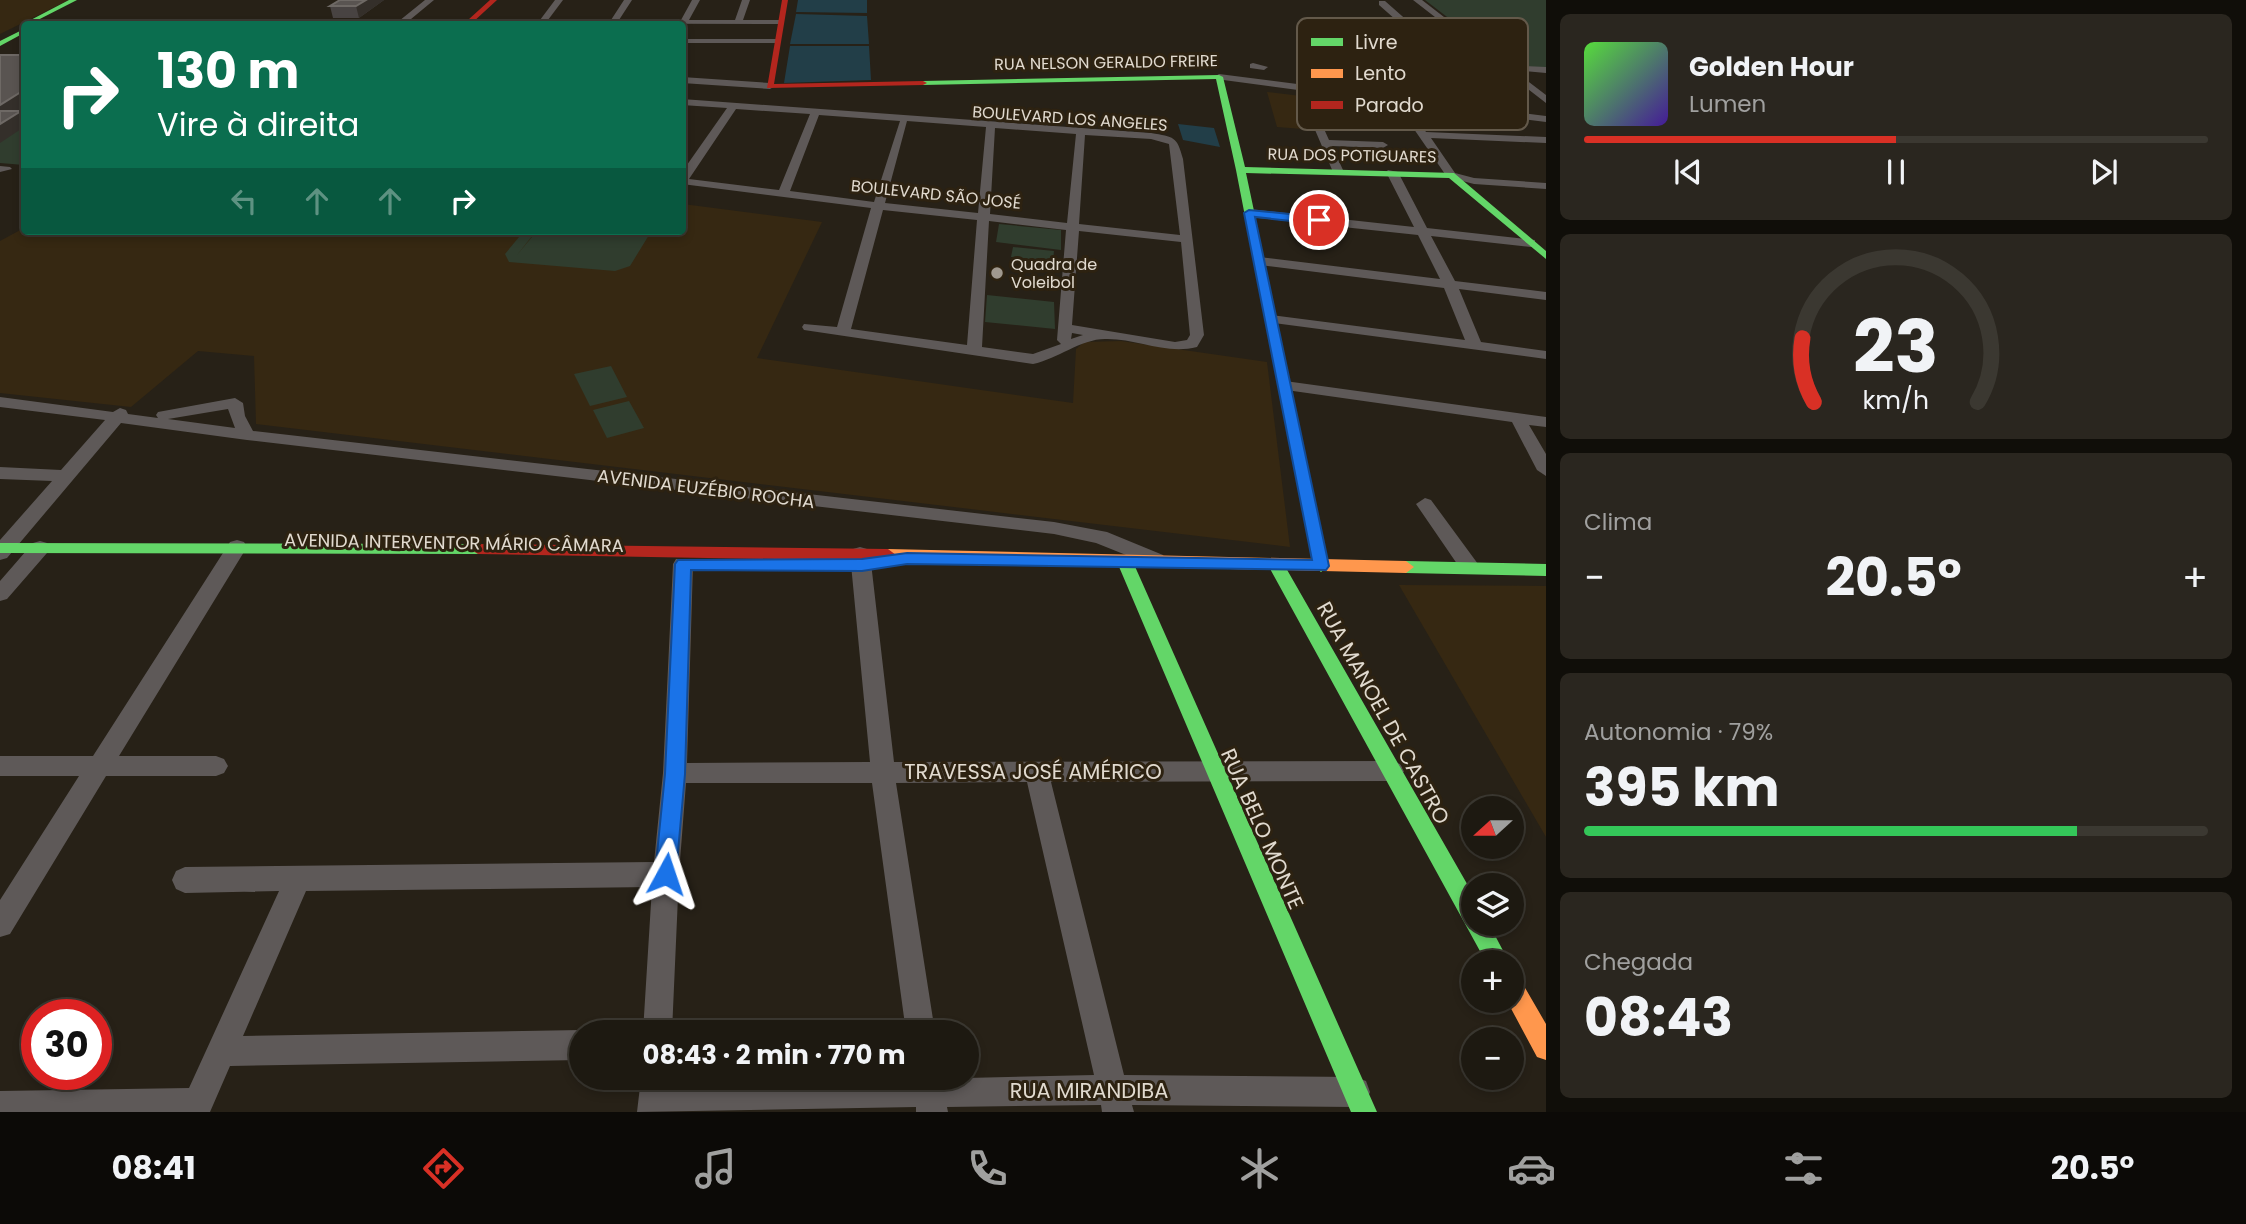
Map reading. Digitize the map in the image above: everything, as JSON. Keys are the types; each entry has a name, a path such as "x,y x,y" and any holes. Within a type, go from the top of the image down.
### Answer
{"main road":[{"path":"39,21 83,0"},
{"path":"468,21 488,0"},
{"path":"468,21 494,0"},
{"path":"770,86 785,0"},
{"path":"0,38 21,29"},
{"path":"0,44 21,31"},
{"path":"1219,77 1241,170 1321,566"},
{"name":"RUA NELSON GERALDO FREIRE","path":"770,86 843,88 1219,77"},
{"name":"RUA DOS POTIGUARES","path":"1241,170 1337,170 1451,176"},
{"path":"1451,176 1534,240 1546,256"},
{"name":"AVENIDA INTERVENTOR MÁRIO CÂMARA","path":"1,552 861,559"},
{"name":"AVENIDA INTERVENTOR MÁRIO CÂMARA","path":"430,555 683,564 907,558 1546,570"},
{"name":"RUA BELO MONTE","path":"1125,562 1359,1102"},
{"name":"RUA MANOEL DE CASTRO","path":"1276,565 1461,895"},
{"path":"1524,1009 1546,1048"}],"street":[{"path":"404,21 430,0"},
{"path":"544,21 559,0"},
{"path":"615,21 628,0"},
{"path":"685,21 696,0"},
{"path":"738,22 746,0"},
{"path":"1418,0 1441,18"},
{"path":"1382,3 1399,18"},
{"path":"686,22 780,22"},
{"path":"686,41 778,41"},
{"path":"1253,66 1264,67"},
{"path":"1528,68 1546,69"},
{"name":"RUA NELSON GERALDO FREIRE","path":"1219,77 1297,87"},
{"name":"RUA NELSON GERALDO FREIRE","path":"686,80 770,86"},
{"path":"1528,86 1546,99"},
{"name":"BOULEVARD LOS ANGELES","path":"686,104 1137,137"},
{"name":"BOULEVARD LOS ANGELES","path":"706,106 814,116 841,115"},
{"path":"686,175 731,109"},
{"path":"783,194 814,116"},
{"path":"1528,117 1546,138"},
{"name":"RUA NELSON GERALDO FREIRE","path":"1528,117 1546,119"},
{"name":"BOULEVARD LOS ANGELES","path":"875,118 1080,135 1165,138 1174,143 1178,159 1186,239"},
{"path":"843,332 846,313 903,122"},
{"path":"974,351 990,128"},
{"path":"1321,130 1337,170"},
{"path":"1420,130 1451,176"},
{"path":"1062,348 1080,135"},
{"path":"1424,135 1546,138"},
{"path":"1327,143 1383,145"},
{"path":"1392,172 1450,285 1475,346"},
{"name":"RUA DOS POTIGUARES","path":"1451,176 1474,181 1546,186"},
{"name":"BOULEVARD SÃO JOSÉ","path":"686,182 880,206 1186,239"},
{"path":"1249,213 1421,233 1534,240"},
{"path":"1065,328 1175,345 1194,343 1197,335 1186,239"},
{"path":"1259,261 1546,296"},
{"path":"1271,319 1546,355"},
{"path":"809,327 1033,359 1050,356 1084,339 1114,336"},
{"path":"1285,386 1546,422"},
{"name":"AVENIDA EUZÉBIO ROCHA","path":"0,402 118,415 247,435 1054,528 1100,537 1160,562"},
{"path":"190,425 236,409 247,435"},
{"name":"AVENIDA EUZÉBIO ROCHA","path":"118,415 166,415 236,409"},
{"path":"1,552 118,415"},
{"path":"1518,419 1546,470"},
{"path":"0,473 68,476"},
{"path":"1425,504 1471,569"},
{"path":"0,924 234,553"},
{"path":"0,594 35,554"},
{"path":"861,559 883,773 919,1020"},
{"path":"659,1020 666,874 675,774 683,564"},
{"path":"0,766 216,766"},
{"name":"TRAVESSA JOSÉ AMÉRICO","path":"675,774 1392,771"},
{"path":"1037,773 1115,1101"},
{"path":"185,880 666,874"},
{"path":"0,1106 196,1108 298,879"},
{"path":"221,1051 569,1045"},
{"name":"RUA MIRANDIBA","path":"655,1095 930,1094 1115,1101 1359,1102"}],"shaded area":[{"path":"0,0 69,0 26,21 21,21 21,24 0,34"},
{"path":"1267,92 1297,96 1297,129 1277,127"},
{"path":"686,204 822,222 757,358 1073,403 1076,349 1084,342 1121,341 1267,362 1290,547 256,424 254,356 198,351 131,407 0,393 0,241 21,230 21,235 686,235"},
{"path":"1399,585 1546,586 1546,837"}],"green space":[{"path":"1425,0 1546,0 1546,68 1528,67 1528,18 1448,18"},
{"path":"0,59 21,59 21,165 0,163"},
{"path":"999,224 1061,230 1061,250 996,242"},
{"path":"521,235 533,235 517,255 534,235 649,235 630,266 615,271 509,262 505,254"},
{"path":"1013,247 1054,251 1053,262 1011,257"},
{"path":"987,295 1054,302 1055,329 985,322"},
{"path":"611,366 627,397 590,406 574,374"},
{"path":"629,401 644,428 607,438 593,410"}],"water":[{"path":"798,0 867,0 867,13 796,12"},
{"path":"796,14 867,16 869,44 790,44"},
{"path":"790,46 869,46 871,80 784,83"},
{"path":"1178,124 1214,128 1220,147 1183,140"}],"building":[{"path":"340,0 366,0 356,6 330,6"},
{"path":"0,55 21,55 21,92 0,105"},
{"path":"0,111 21,111 0,124"}],"traffic: fast":[{"path":"32,21 74,0"},
{"path":"0,44 21,33"},
{"path":"923,83 1219,77 1241,170 1321,566"},
{"path":"1241,170 1451,175 1546,256"},
{"path":"0,548 478,549"},
{"path":"1125,562 1364,1112"},
{"path":"1276,565 1461,895"},
{"path":"1406,567 1546,570"},
{"path":"1484,936 1491,950"}],"traffic: slow":[{"path":"888,555 1406,567"},
{"path":"1524,1009 1546,1048"}],"traffic: jam":[{"path":"471,21 494,0"},
{"path":"785,0 770,86 923,83"},
{"path":"478,549 888,555"}],"place":[{"name":"Quadra de Voleibol","path":"997,273"}],"route":[{"path":"666,874 675,774 683,564 862,565 907,558 1321,566 1249,213 1319,220"}]}
